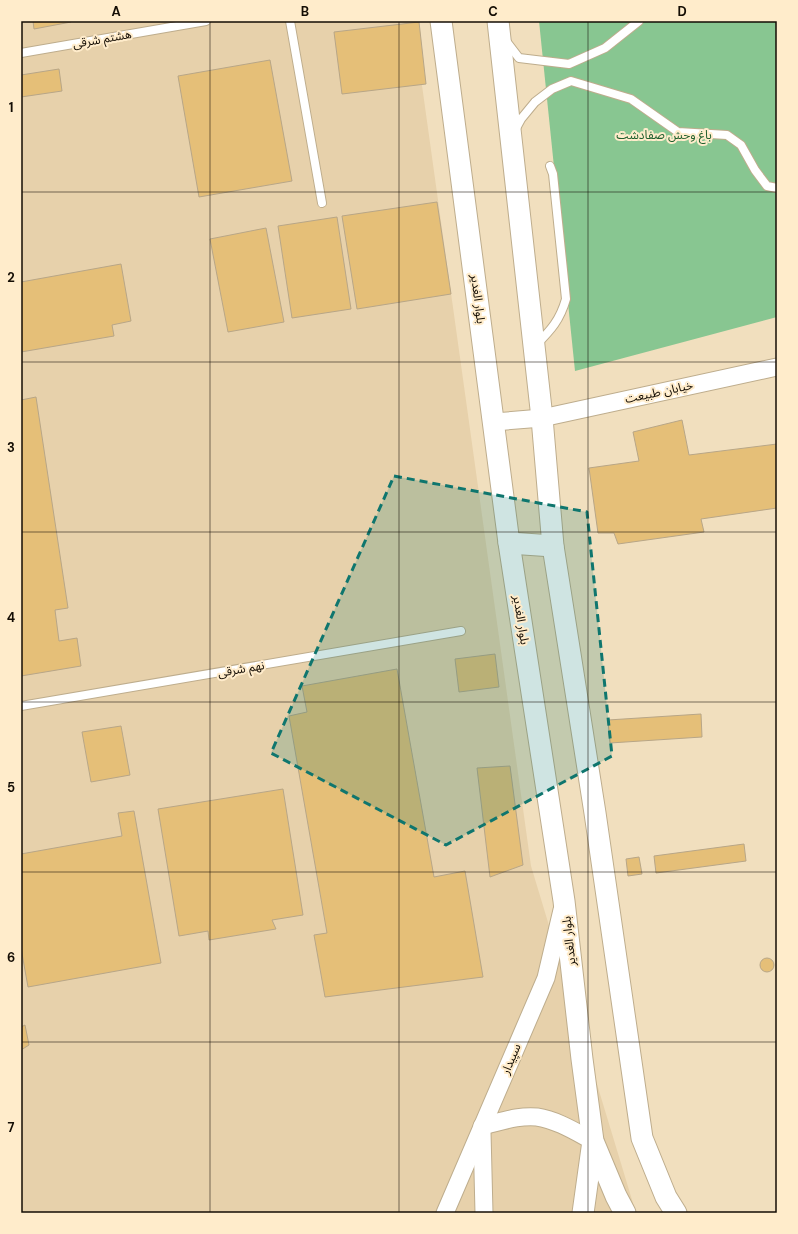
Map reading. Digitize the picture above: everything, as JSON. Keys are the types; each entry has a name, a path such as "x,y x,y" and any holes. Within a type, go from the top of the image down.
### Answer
{"street":[{"name":"بلوار الغدیر","path":"441,21 509,544 564,901 582,1059 594,1141 616,1196 625,1213"},
{"path":"499,27 542,418 553,546 595,814 642,1138 666,1197 676,1213"},
{"name":"خیابان طبیعت","path":"494,422 542,418 777,367"},
{"path":"509,544 553,546"},
{"name":"سپیدار","path":"445,1213 546,978 564,901"},
{"path":"484,1213 482,1126 520,1118 537,1117 559,1123 594,1141 582,1213"}],"lane":[{"name":"هشتم شرقی","path":"21,53 206,21"},
{"path":"290,21 322,202"},
{"path":"499,27 518,58 569,64 605,48 639,21"},
{"path":"511,136 521,119 535,102 552,89 571,82 631,99 678,132 727,135 741,145 755,170 767,186 777,188"},
{"path":"534,347 550,331 562,315 566,299 553,174 550,166"},
{"name":"نهم شرقی","path":"21,706 461,631"}],"highlighted area":[{"path":"394,476 587,512 612,756 446,845 271,753"}],"shaded area":[{"path":"21,21 413,21 531,866 636,1213 21,1213"}],"green space":[{"name":"باغ وحش صفادشت","path":"539,21 777,21 777,317 575,371"}],"building":[{"path":"33,21 71,21 71,22 34,29"},
{"path":"419,22 426,84 342,94 334,32"},
{"path":"270,60 292,181 199,197 178,76"},
{"path":"59,69 62,91 21,97 21,75"},
{"path":"437,202 451,294 357,309 342,216"},
{"path":"337,217 351,309 292,318 278,226"},
{"path":"266,228 284,322 228,332 210,239"},
{"path":"121,264 131,321 112,325 114,336 21,352 21,282"},
{"path":"36,397 68,608 55,610 59,641 77,638 81,666 21,676 21,400"},
{"path":"682,420 689,455 777,444 777,508 701,519 704,532 618,544 614,533 598,533 589,468 639,461 633,432"},
{"path":"495,654 499,687 459,692 455,659"},
{"path":"397,669 434,877 465,871 483,977 325,997 314,935 327,933 289,716 307,712 302,686"},
{"path":"701,714 702,737 610,743 608,720"},
{"path":"121,726 130,775 91,782 82,732"},
{"path":"510,766 523,865 490,877 477,768"},
{"path":"283,789 303,915 272,920 276,929 209,940 208,931 179,936 158,809"},
{"path":"134,811 161,963 28,987 21,948 21,854 122,836 118,813"},
{"path":"744,844 746,861 656,873 654,856"},
{"path":"639,857 642,874 628,876 626,859"},
{"path":"767,958 772,960 774,965 772,970 767,972 762,970 760,965 762,960"},
{"path":"25,1025 29,1045 21,1050 21,1027"}]}
